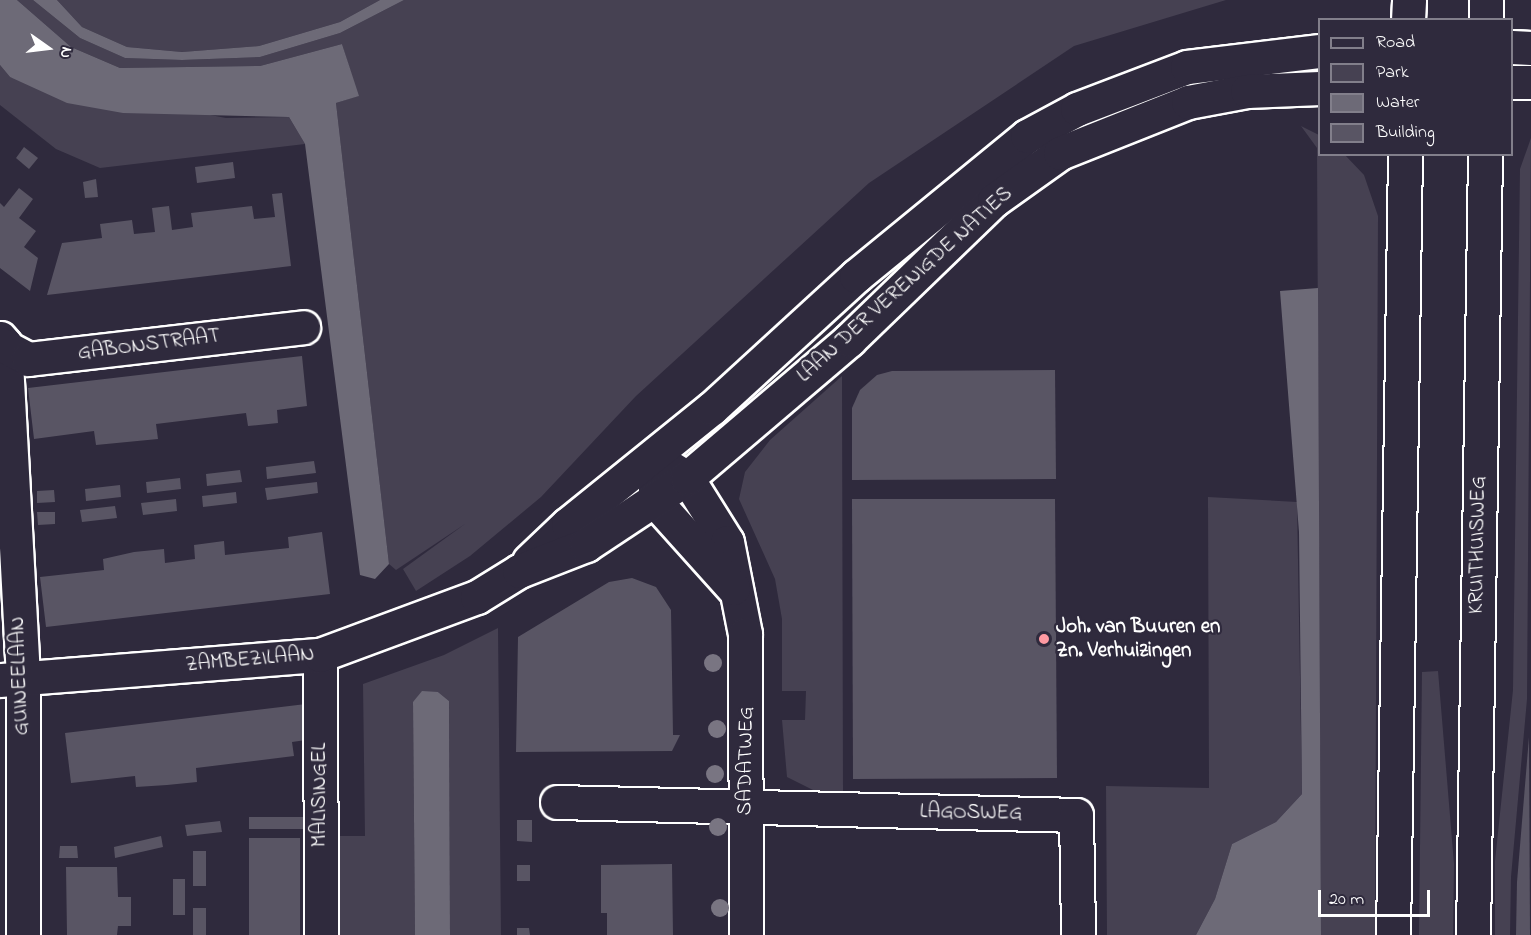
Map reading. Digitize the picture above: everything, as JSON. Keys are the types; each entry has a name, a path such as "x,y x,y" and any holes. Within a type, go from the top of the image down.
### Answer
{"street":[{"path":"1408,18 1409,0"},
{"path":"1486,0 1486,18"},
{"path":"1513,47 1531,48"},
{"name":"LAAN DER VERENIGDE NATIES","path":"654,457 855,276 1027,136 1077,109 1187,67 1318,51"},
{"path":"1513,82 1531,82"},
{"name":"LAAN DER VERENIGDE NATIES","path":"655,501 687,478 849,340 994,200 1060,153 1188,102 1247,91 1318,88"},
{"path":"1393,935 1405,156"},
{"name":"KRUITHUISWEG","path":"1473,935 1485,156"},
{"name":"GABONSTRAAT","path":"2,342 28,359 303,327"},
{"name":"GUINEELAAN","path":"2,342 11,680 23,935"},
{"path":"654,457 655,501"},
{"name":"SADATWEG","path":"654,457 687,478 726,542 733,588 746,645 746,935"},
{"name":"ZAMBEZILAAN","path":"519,571 567,524 654,457"},
{"name":"SADATWEG","path":"655,501 733,588"},
{"name":"ZAMBEZILAAN","path":"11,680 320,655 435,615 477,597 519,571 586,545 655,501"},
{"name":"MALISINGEL","path":"320,655 321,935"},
{"path":"557,802 746,808"},
{"name":"LAGOSWEG","path":"746,808 1076,815 1077,935"}],"green space":[{"path":"17,0 33,0 80,38 125,58 182,60 260,57 340,33 404,0 1226,0 1074,46 869,183 636,396 541,497 470,556 416,591 403,569 465,524 396,570 389,564 336,103 358,96 342,44 260,66 120,68 71,47"},
{"path":"57,0 380,0 340,22 259,46 182,52 127,47 82,27"},
{"path":"0,65 10,77 226,118 289,117 305,144 100,168 56,149 0,105"},
{"path":"1301,126 1318,134 1318,156 1346,156 1364,175 1378,216 1375,935 1321,935 1317,148"},
{"path":"1531,138 1527,699 1511,877 1510,935 1495,935 1495,861 1513,690 1520,169"},
{"path":"842,376 843,792 817,792 787,777 782,720 805,720 806,691 782,691 782,619 775,579 739,499 745,472 770,440"},
{"path":"1208,497 1297,502 1302,794 1276,822 1232,844 1215,899 1196,935 1107,935 1106,786 1209,788"},
{"path":"498,628 501,935 450,935 449,701 438,692 413,702 415,935 335,935 334,836 365,836 363,684 444,655"},
{"path":"1438,671 1454,864 1453,935 1419,935 1422,672"}],"water":[{"path":"0,0 17,0 71,47 120,68 260,66 342,44 359,96 336,103 389,564 375,579 360,575 305,144 289,117 123,113 67,103 10,77 0,65"},
{"path":"33,0 57,0 82,27 127,47 182,52 259,46 340,22 380,0 404,0 340,33 260,57 182,60 125,58 80,38"},
{"path":"1318,288 1321,935 1196,935 1215,899 1232,844 1276,822 1302,794 1299,532 1280,291"},
{"path":"422,691 438,692 449,701 450,935 415,935 413,702"}],"building":[{"path":"24,147 38,158 29,169 16,158"},
{"path":"233,162 235,178 197,183 195,167"},
{"path":"96,179 98,197 85,198 83,182"},
{"path":"19,188 33,199 19,218 36,231 24,247 38,258 30,291 0,268 0,203 4,207"},
{"path":"282,193 291,266 47,295 62,243 102,238 100,224 132,220 134,234 155,232 152,208 169,206 172,230 193,227 191,213 252,206 254,219 275,217 272,194"},
{"path":"302,356 307,406 277,410 278,423 248,426 246,413 156,424 158,439 96,445 94,431 34,439 28,388"},
{"path":"1055,370 1056,479 852,480 852,408 860,390 877,375 892,371"},
{"path":"314,461 316,473 267,479 266,467"},
{"path":"240,470 242,482 207,486 206,474"},
{"path":"180,478 181,489 147,493 146,482"},
{"path":"317,482 318,493 267,500 265,488"},
{"path":"120,485 121,497 86,501 85,489"},
{"path":"54,490 55,502 37,503 37,491"},
{"path":"236,492 237,503 203,507 202,496"},
{"path":"176,499 177,511 143,515 141,503"},
{"path":"852,499 1055,499 1057,778 853,779"},
{"path":"115,506 117,518 82,522 80,510"},
{"path":"37,512 55,512 55,524 38,525"},
{"path":"322,532 330,594 46,627 40,577 104,570 103,559 134,552 164,549 165,563 195,559 194,545 224,541 225,555 289,548 288,537"},
{"path":"632,578 656,587 671,610 673,735 680,735 672,751 516,752 518,637 609,582"},
{"path":"306,704 306,740 292,742 294,756 196,768 197,782 136,787 135,776 71,783 65,733"},
{"path":"1529,737 1530,935 1516,935 1517,882"},
{"path":"249,817 307,817 307,829 249,829"},
{"path":"517,820 532,820 532,842 517,841"},
{"path":"220,821 222,832 187,836 185,825"},
{"path":"161,836 163,847 115,858 114,847"},
{"path":"249,838 300,838 300,935 249,935"},
{"path":"60,846 77,846 78,858 59,858"},
{"path":"193,851 206,851 206,886 193,886"},
{"path":"672,864 673,935 607,935 607,913 601,913 601,865"},
{"path":"517,865 530,865 530,881 517,881"},
{"path":"66,867 117,867 118,897 131,897 131,926 118,926 117,935 67,935"},
{"path":"173,879 185,879 185,915 173,915"},
{"path":"193,908 206,908 206,935 193,935"},
{"path":"517,928 529,928 530,935 517,935"}],"place":[{"name":"Joh. van Buuren en Zn. Verhuizingen","path":"1044,639"}]}
